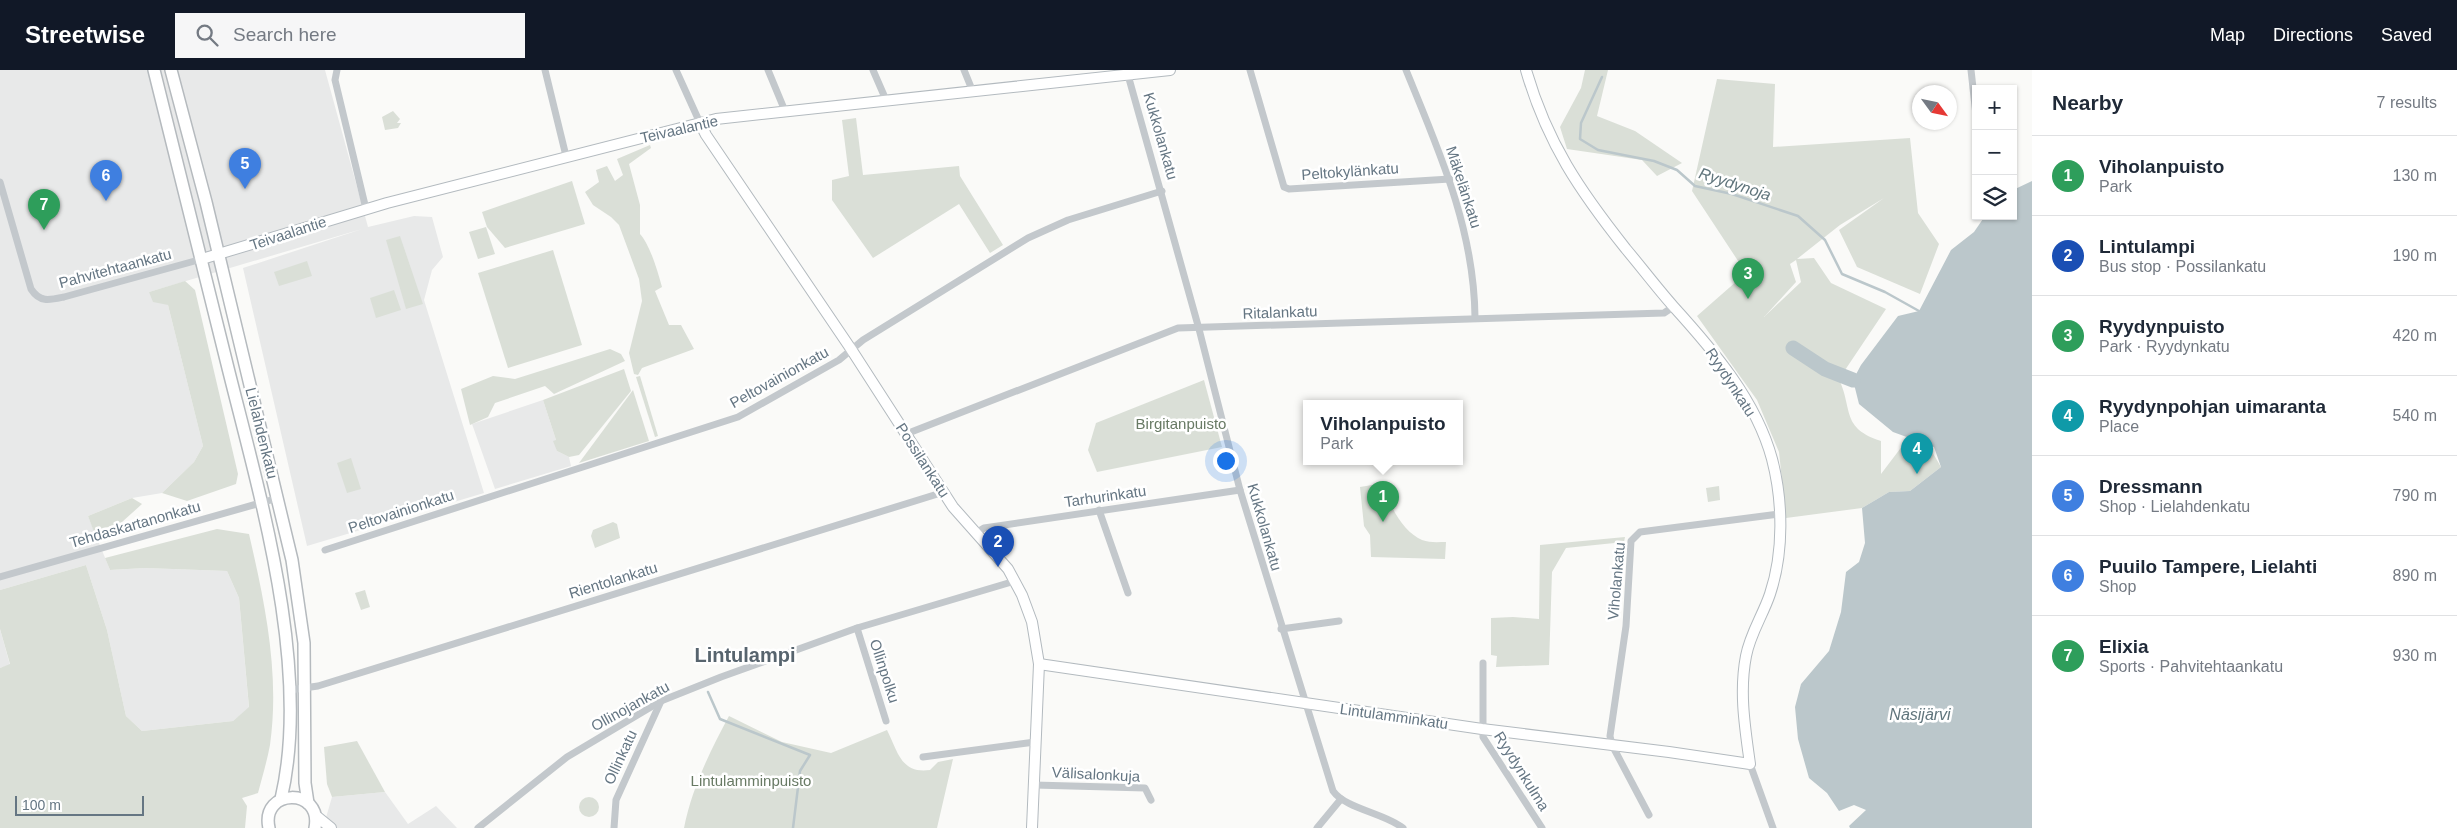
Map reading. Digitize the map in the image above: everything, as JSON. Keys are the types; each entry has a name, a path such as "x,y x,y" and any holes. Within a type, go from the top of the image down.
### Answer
{"main road":[{"name":"Lielahdenkatu","path":"154,70 261,502 280,601 290,690 289,753 281,799 270,810 269,828"},
{"name":"Lielahdenkatu","path":"171,70 278,498 300,610 305,687 308,803"},
{"path":"281,799 296,797 308,803 315,815 315,828"}],"street":[{"path":"337,70 335,80 366,209"},
{"path":"545,70 566,156"},
{"path":"676,70 700,123"},
{"path":"768,70 785,111"},
{"path":"873,70 886,100"},
{"path":"964,70 973,92"},
{"name":"Teivaalantie","path":"202,259 366,209 566,156 716,119 973,92 1113,74 1128,75 1170,70"},
{"name":"Peltokylänkatu","path":"1250,70 1284,187 1289,189 1450,179"},
{"name":"Mäkelänkatu","path":"1406,70 1450,179 1468,244 1474,287 1475,317"},
{"name":"Ryydynkatu","path":"1526,70 1545,122 1568,169 1597,213 1673,306 1692,324 1707,344 1754,414 1772,458 1779,514 1779,553 1774,578 1751,638 1744,672 1742,704 1750,764 1772,828"},
{"path":"1971,70 1973,85"},
{"name":"Kukkolankatu","path":"1128,75 1162,191 1240,490 1333,791 1341,799"},
{"name":"Possilankatu","path":"700,123 706,135 851,349 961,518 1003,563 1015,581 1032,622 1039,664 1032,828"},
{"name":"Pahvitehtaankatu","path":"0,182 31,289 35,296 44,300 64,297 202,259"},
{"name":"Peltovainionkatu","path":"326,550 738,417 839,360 851,349 1028,238 1068,220 1162,191"},
{"name":"Ritalankatu","path":"906,434 1178,328 1199,329 1475,317 1664,313 1673,306"},
{"name":"Tarhurinkatu","path":"976,534 984,528 1240,490"},
{"name":"Rientolankatu","path":"290,690 318,686 944,492"},
{"name":"Tehdaskartanonkatu","path":"0,577 278,498"},
{"path":"1098,510 1128,593"},
{"name":"Viholankatu","path":"1612,745 1610,736 1626,631 1631,541 1633,537 1644,531 1779,514"},
{"name":"Ollinojankatu","path":"478,828 567,757 662,701 721,677 857,628 1015,581"},
{"path":"1282,629 1339,622"},
{"name":"Ollinpolku","path":"857,628 886,721"},
{"path":"1482,729 1484,663"},
{"name":"Lintulamminkatu","path":"1039,664 1482,729 1750,764"},
{"name":"Ollinkatu","path":"614,828 616,800 662,701"},
{"name":"Ryydynkulma","path":"1482,729 1485,742 1542,828"},
{"path":"923,757 1035,742"},
{"path":"1612,745 1649,815"},
{"name":"Välisalonkuja","path":"1034,785 1145,788 1151,800"},
{"path":"1317,828 1341,799 1391,820 1403,828"},
{"path":"315,815 331,828"}],"shaded area":[{"path":"0,70 325,70 368,227 414,216 432,217 443,257 432,270 424,300 484,493 307,546 243,268 362,229 149,292 168,305 203,446 194,462 162,493 132,498 88,516 110,570 145,568 227,571 239,598 249,708 233,721 142,731 126,716 107,630 86,565 0,590"},
{"path":"543,400 556,440 557,451 569,457 571,466 495,489 472,424"},
{"path":"0,629 10,665 0,668"},
{"path":"385,792 408,824 436,806 457,828 323,828 332,797"}],"green space":[{"path":"1585,70 1608,70 1597,116 1635,131 1682,163 1657,176 1642,160 1567,149 1560,127 1581,88"},
{"path":"1717,79 1775,84 1773,147 1910,138 1918,213 1939,244 1920,294 1857,267 1839,230 1884,198 1840,225 1797,259 1814,258 1831,283 1886,309 1839,379 1850,417 1854,424 1868,436 1881,441 1881,474 1906,441 1931,450 1941,467 1910,491 1889,492 1862,508 1786,518 1779,452 1757,400 1697,316 1746,273 1692,191","holes":["1796,260 1801,282 1764,317 1796,282 1790,264"]},
{"path":"393,111 400,119 397,123 401,123 398,128 385,130 382,117"},
{"path":"856,118 863,175 959,166 960,176 1003,245 990,253 959,204 873,258 832,200 832,180 849,176 842,120"},
{"path":"650,145 651,148 629,164 640,205 640,234 650,252 658,274 662,287 655,291 669,325 681,325 694,349 642,368 638,375 634,374 629,353 642,301 639,279 619,225 593,205 585,192 599,182 596,170 607,166 615,181 623,175 617,159"},
{"path":"572,181 585,224 505,248 487,227 482,212"},
{"path":"486,227 495,254 478,259 469,232"},
{"path":"400,236 423,304 406,309 386,240"},
{"path":"553,250 582,345 508,368 478,273"},
{"path":"307,261 312,276 279,286 274,272"},
{"path":"185,281 195,290 238,474 236,484 187,501 162,493 194,462 203,446 168,305 153,302 149,292"},
{"path":"394,290 401,310 376,318 370,298"},
{"path":"610,349 621,354 625,361 554,394 545,386 495,403 488,417 470,425 461,389 493,376 515,379"},
{"path":"624,369 631,391 579,455 569,457 557,451 553,441 556,440 543,400"},
{"path":"640,376 658,436 655,437 636,377"},
{"name":"Birgitanpuisto","path":"1204,380 1222,447 1097,472 1088,450 1096,423"},
{"path":"633,390 649,441 579,463"},
{"path":"351,458 361,489 347,493 337,463"},
{"path":"1384,483 1392,508 1402,524 1408,531 1422,540 1446,542 1445,559 1371,557 1370,535 1364,526 1360,487"},
{"path":"1719,486 1720,500 1708,502 1706,488"},
{"path":"132,498 142,504 122,522 94,532 88,516"},
{"path":"613,522 617,524 620,538 595,548 591,536 593,530"},
{"path":"217,529 249,534 265,612 272,665 273,718 270,745 258,793 242,798 247,806 245,828 0,828 0,668 10,664 0,629 0,590 86,565 107,630 126,716 142,731 233,721 249,707 239,598 227,571 145,568 110,570 105,558"},
{"path":"1625,537 1624,542 1566,548 1552,572 1549,665 1496,667 1497,656 1491,655 1491,618 1539,619 1540,545"},
{"path":"365,590 370,607 361,610 355,593"},
{"name":"Lintulamminpuisto","path":"729,716 782,742 831,753 887,730 902,760 913,769 930,770 938,762 953,759 937,828 684,828 687,813 702,770"},
{"path":"357,741 385,792 332,797 327,784 324,747"},
{"path":"589,797 596,800 599,807 596,814 589,817 582,814 579,807 582,800"}],"water":[{"name":"Näsijärvi","path":"2032,181 2032,828 1850,828 1849,826 1866,810 1854,805 1839,811 1827,793 1809,778 1798,739 1795,707 1801,684 1829,651 1841,612 1846,572 1859,562 1865,543 1862,508 1889,492 1910,491 1941,467 1934,447 1893,432 1859,404 1853,380 1861,365 1898,316 1919,311 1951,250 1974,232 1982,220 2017,220 2017,188"}],"waterway":[{"name":"Ryydynoja","path":"1602,77 1581,123 1580,139 1598,150 1654,161 1677,170 1695,186 1732,194 1798,216 1825,240 1842,274 1885,292 1919,311"},
{"path":"1793,348 1825,369 1853,380"},
{"path":"708,692 720,719 810,755 800,771 793,828"}],"place":[{"name":"Dressmann","path":"245,189"},
{"name":"Puuilo Tampere, Lielahti","path":"106,201"},
{"name":"Elixia","path":"44,230"},
{"name":"Ryydynpuisto","path":"1748,299"},
{"name":"Ryydynpohjan uimaranta","path":"1917,474"},
{"name":"Viholanpuisto","path":"1383,522"},
{"name":"Lintulampi","path":"998,567"}],"district":[{"name":"Lintulampi","path":"745,655"}]}
